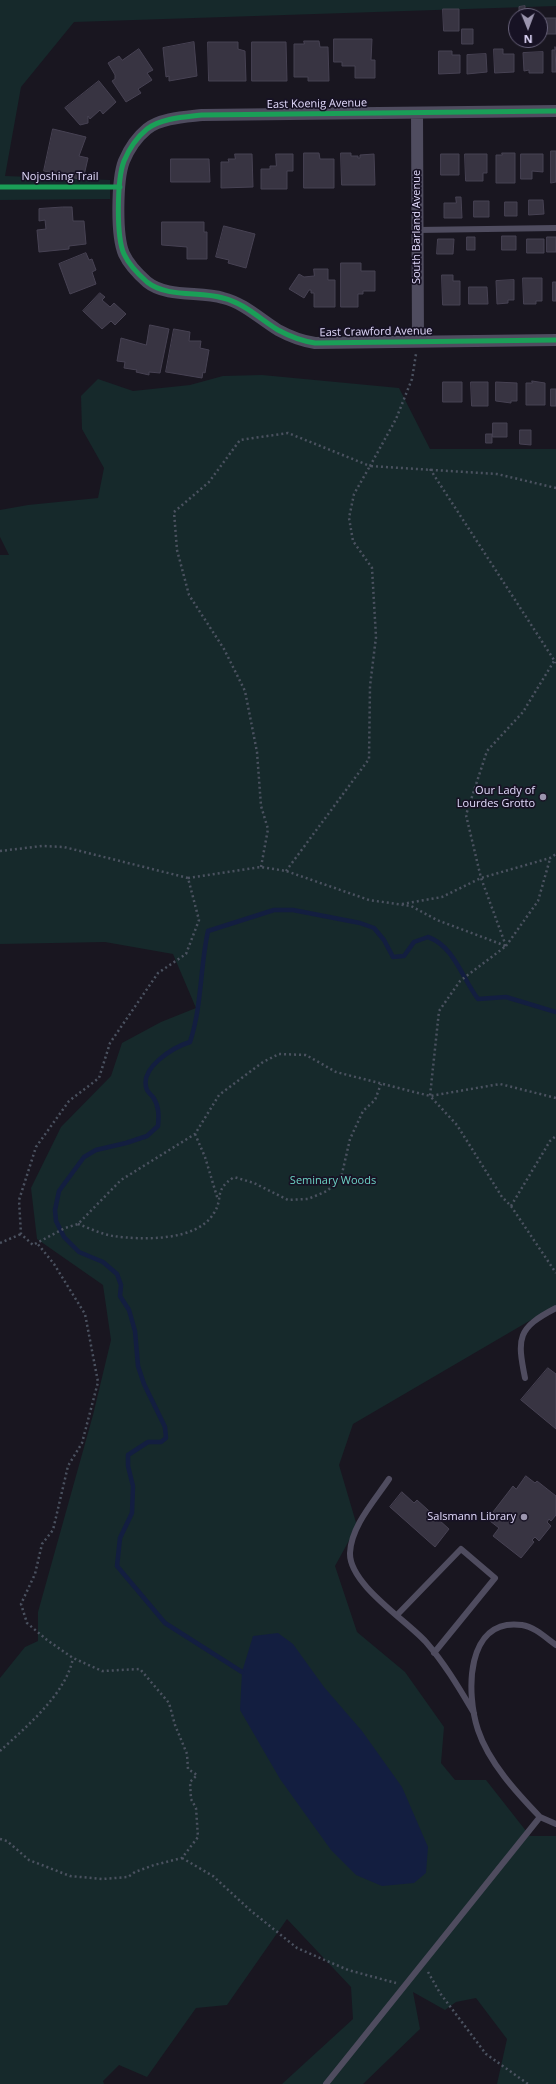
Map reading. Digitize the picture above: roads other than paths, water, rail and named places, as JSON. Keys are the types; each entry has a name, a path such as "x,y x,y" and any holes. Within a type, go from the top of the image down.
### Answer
{"street":[{"name":"East Koenig Avenue","path":"120,187 124,162 132,145 139,136 151,126 175,119 202,116 556,110"},
{"name":"South Barland Avenue","path":"417,113 418,341"},
{"name":"East Crawford Avenue","path":"120,187 121,246 128,262 148,283 166,290 222,297 231,300 278,330 306,341 315,343 556,340"}],"lane":[{"path":"417,230 556,228"},
{"path":"525,1378 520,1352 521,1337 527,1326 556,1308"},
{"path":"389,1479 361,1522 352,1539 350,1554 354,1569 362,1581 425,1641 453,1676 474,1712"},
{"path":"397,1615 460,1549 495,1578 434,1653"},
{"path":"556,1645 538,1631 523,1625 505,1625 491,1632 480,1644 474,1661 471,1682 474,1712 479,1732 497,1766 519,1796 540,1817 556,1824"},
{"path":"326,2084 540,1817"}],"water":[{"path":"278,1633 293,1644 324,1687 362,1731 402,1787 428,1847 426,1873 414,1883 382,1886 356,1875 331,1850 280,1779 240,1710 242,1672 253,1636"}],"waterway":[{"path":"242,1672 165,1623 117,1566 120,1538 132,1513 133,1486 128,1466 128,1455 148,1442 161,1442 166,1438 165,1427 144,1384 138,1366 135,1331 129,1310 120,1296 121,1285 117,1274 103,1262 79,1252 64,1237 56,1221 55,1210 59,1191 84,1157 96,1150 147,1136 158,1126 158,1114 155,1100 147,1090 146,1082 148,1074 152,1066 159,1060 175,1049 190,1042 197,1015 208,931 274,910 293,910 360,923 374,928 384,940 393,957 404,956 414,942 428,937 437,941 451,955 478,999 506,997 556,1012"}],"place":[{"name":"Our Lady of Lourdes Grotto","path":"543,797"},
{"name":"Salsmann Library","path":"524,1517"}],"park label":[{"name":"Seminary Woods","path":"333,1181"}]}
